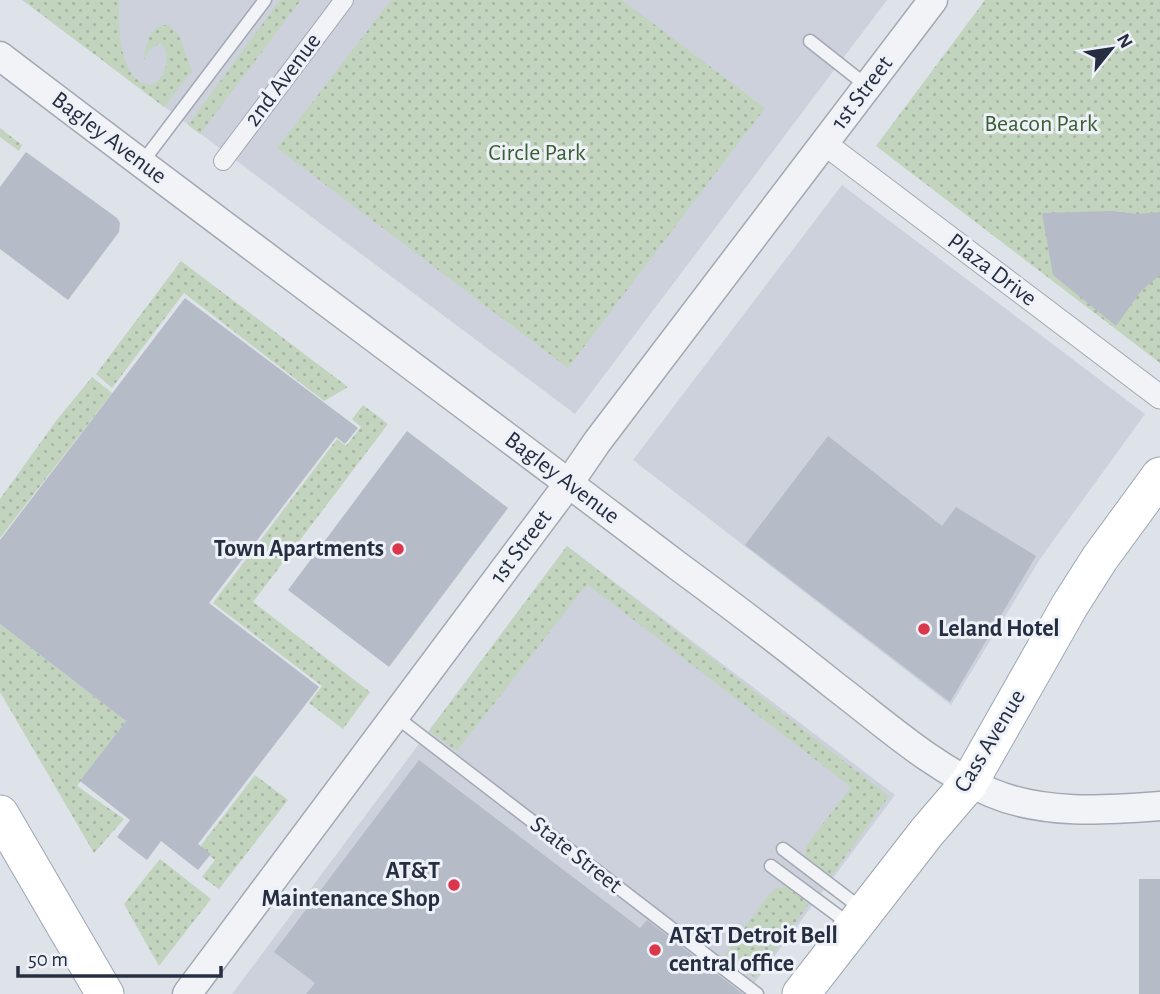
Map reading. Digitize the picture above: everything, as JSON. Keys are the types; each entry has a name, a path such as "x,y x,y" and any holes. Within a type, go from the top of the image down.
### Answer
{"main road":[{"name":"Cass Avenue","path":"808,992 859,919 969,783 1070,605 1100,558 1160,476"},
{"path":"0,814 105,994"}],"street":[{"name":"2nd Avenue","path":"223,161 344,0"},
{"name":"1st Street","path":"187,994 597,442 868,86 927,2"},
{"name":"Bagley Avenue","path":"0,56 569,483 917,750 969,783 995,795 1025,803 1108,810 1160,806"},
{"name":"Plaza Drive","path":"824,143 1160,397"}],"lane":[{"path":"141,164 265,0"},
{"path":"810,41 868,86"},
{"name":"State Street","path":"395,716 757,994"},
{"path":"783,849 859,919"},
{"path":"771,866 859,919"}],"shaded area":[{"path":"22,0 887,0 575,414"},
{"path":"842,185 1145,414 1040,559 951,705 633,460"},
{"path":"567,546 895,795 746,994 232,994"}],"green space":[{"path":"23,0 119,0 120,38 127,65 133,76 142,83 153,85 164,73 166,51 160,43 150,49 144,60 153,31 169,25 179,35 192,71 164,107"},
{"path":"280,0 301,0 200,134 188,125"},
{"name":"Circle Park","path":"391,0 622,0 765,108 568,368 277,148"},
{"name":"Beacon Park","path":"985,0 1160,0 1160,363 876,146"},
{"path":"0,128 22,145 19,151 0,137"},
{"path":"181,261 348,387 324,401 184,293 112,388 96,374"},
{"path":"92,377 112,393 0,538 0,499 56,421"},
{"path":"363,405 388,424 253,602 370,692 343,729 309,703 322,686 213,603 337,439 346,446 361,427 352,419"},
{"path":"567,546 889,796 828,881 805,860 806,846 851,787 587,584 457,751 429,731"},
{"path":"0,624 126,721 77,786 124,819 94,853 0,692"},
{"path":"255,775 288,800 219,889 202,877 215,860 199,848"},
{"path":"160,859 211,899 159,966 124,904"},
{"path":"787,887 809,904 755,978 725,955 769,894 776,888"}],"building":[{"path":"26,152 117,218 120,223 119,232 68,300 0,249 0,187"},
{"path":"1111,211 1138,214 1160,212 1160,275 1141,291 1116,326 1053,275 1042,213"},
{"path":"185,298 358,428 345,444 336,437 209,603 319,687 198,844 211,854 198,870 161,841 147,860 117,837 130,820 80,781 126,721 0,624 0,540"},
{"name":"Town Apartments","path":"407,431 508,508 389,667 288,590"},
{"name":"Leland Hotel","path":"828,436 942,526 956,507 1036,556 950,702 745,545"},
{"name":"AT&T Maintenance Shop","path":"419,760 640,928 647,920 743,994 306,994 315,983 274,952"},
{"path":"1139,879 1160,879 1160,994 1139,994"}],"place":[{"name":"Town Apartments","path":"398,549"},
{"name":"Leland Hotel","path":"924,629"},
{"name":"AT&T Maintenance Shop","path":"454,885"},
{"name":"AT&T Detroit Bell central office","path":"655,950"}]}
